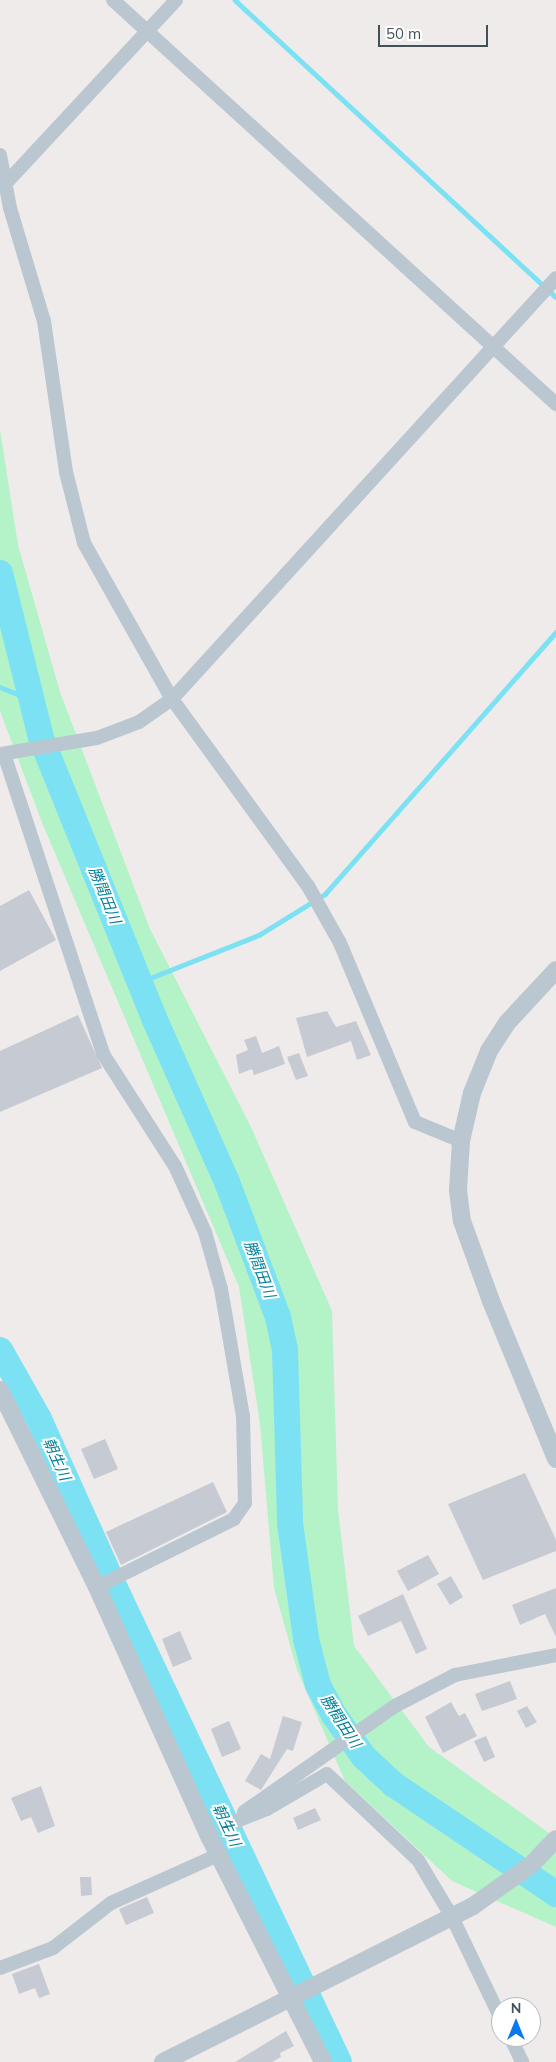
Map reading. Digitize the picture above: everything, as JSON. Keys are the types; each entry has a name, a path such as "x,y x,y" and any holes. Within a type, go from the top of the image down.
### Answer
{"street":[{"path":"113,0 495,346 556,404"},
{"path":"8,181 176,0"},
{"path":"0,155 8,181 10,208 44,322 66,472 84,542 172,699 308,886 340,943 415,1122 461,1141"},
{"path":"97,1588 234,1519 245,1503 238,1375 205,1232 175,1166 103,1054 2,754 87,740 139,722 172,699 556,278"},
{"path":"556,970 507,1024 489,1051 472,1093 461,1141 458,1190 462,1221 556,1459"},
{"path":"0,1390 97,1588 210,1838 220,1854 323,2062"},
{"path":"210,1838 224,1826 395,1706 455,1675 556,1655"},
{"path":"224,1826 267,1809 327,1774 418,1860 452,1917 491,1998"},
{"path":"163,2062 473,1906 531,1865 556,1839"},
{"path":"0,1968 53,1948 111,1904 220,1854"},
{"path":"515,2047 522,2062"}],"green space":[{"path":"0,429 18,545 60,692 150,929 251,1127 332,1311 338,1510 354,1646 429,1747 556,1838 556,1927 452,1881 345,1781 297,1670 274,1588 260,1424 239,1287 43,825 0,711"}],"building":[{"path":"29,890 56,940 0,971 0,906"},
{"path":"327,1011 336,1027 356,1021 371,1055 357,1060 351,1041 307,1057 296,1018"},
{"path":"78,1015 102,1068 0,1112 0,1051"},
{"path":"256,1036 262,1053 279,1046 285,1064 254,1075 252,1069 239,1074 236,1055 248,1050 244,1040"},
{"path":"299,1053 308,1076 296,1080 287,1057"},
{"path":"105,1439 118,1469 94,1479 81,1449"},
{"path":"525,1473 556,1540 556,1551 483,1580 448,1504"},
{"path":"213,1482 227,1512 121,1565 106,1532"},
{"path":"428,1555 439,1574 408,1591 397,1571"},
{"path":"451,1576 463,1597 450,1605 437,1584"},
{"path":"556,1588 556,1637 545,1614 520,1625 512,1605"},
{"path":"403,1594 427,1649 416,1654 401,1621 368,1636 358,1616"},
{"path":"180,1631 192,1659 173,1667 162,1639"},
{"path":"510,1681 517,1699 482,1711 475,1694"},
{"path":"451,1702 459,1716 465,1713 477,1736 443,1753 425,1717"},
{"path":"527,1706 537,1722 526,1728 517,1711"},
{"path":"283,1716 302,1722 293,1751 287,1749 261,1790 245,1781 261,1754 270,1759"},
{"path":"229,1721 241,1749 222,1757 211,1729"},
{"path":"486,1736 495,1757 484,1762 474,1741"},
{"path":"41,1786 55,1826 38,1833 31,1817 21,1821 11,1798"},
{"path":"315,1808 321,1820 298,1830 293,1818"},
{"path":"80,1877 91,1877 92,1895 81,1896"},
{"path":"147,1897 154,1913 126,1925 119,1909"},
{"path":"39,1964 50,1994 39,1998 35,1988 19,1994 12,1974"},
{"path":"286,2031 294,2046 280,2053 281,2057 272,2062 235,2062"}],"waterway":[{"path":"235,0 556,297"},
{"name":"勝間田川","path":"0,573 41,738 154,1018 227,1182 278,1317 285,1350 290,1523 306,1639 318,1685 334,1715 364,1757 393,1784 556,1894"},
{"path":"140,982 259,935 325,894 556,632"},
{"path":"0,687 30,699"},
{"name":"朝生川","path":"0,1350 39,1419 107,1570"},
{"name":"朝生川","path":"115,1588 339,2062"}]}
